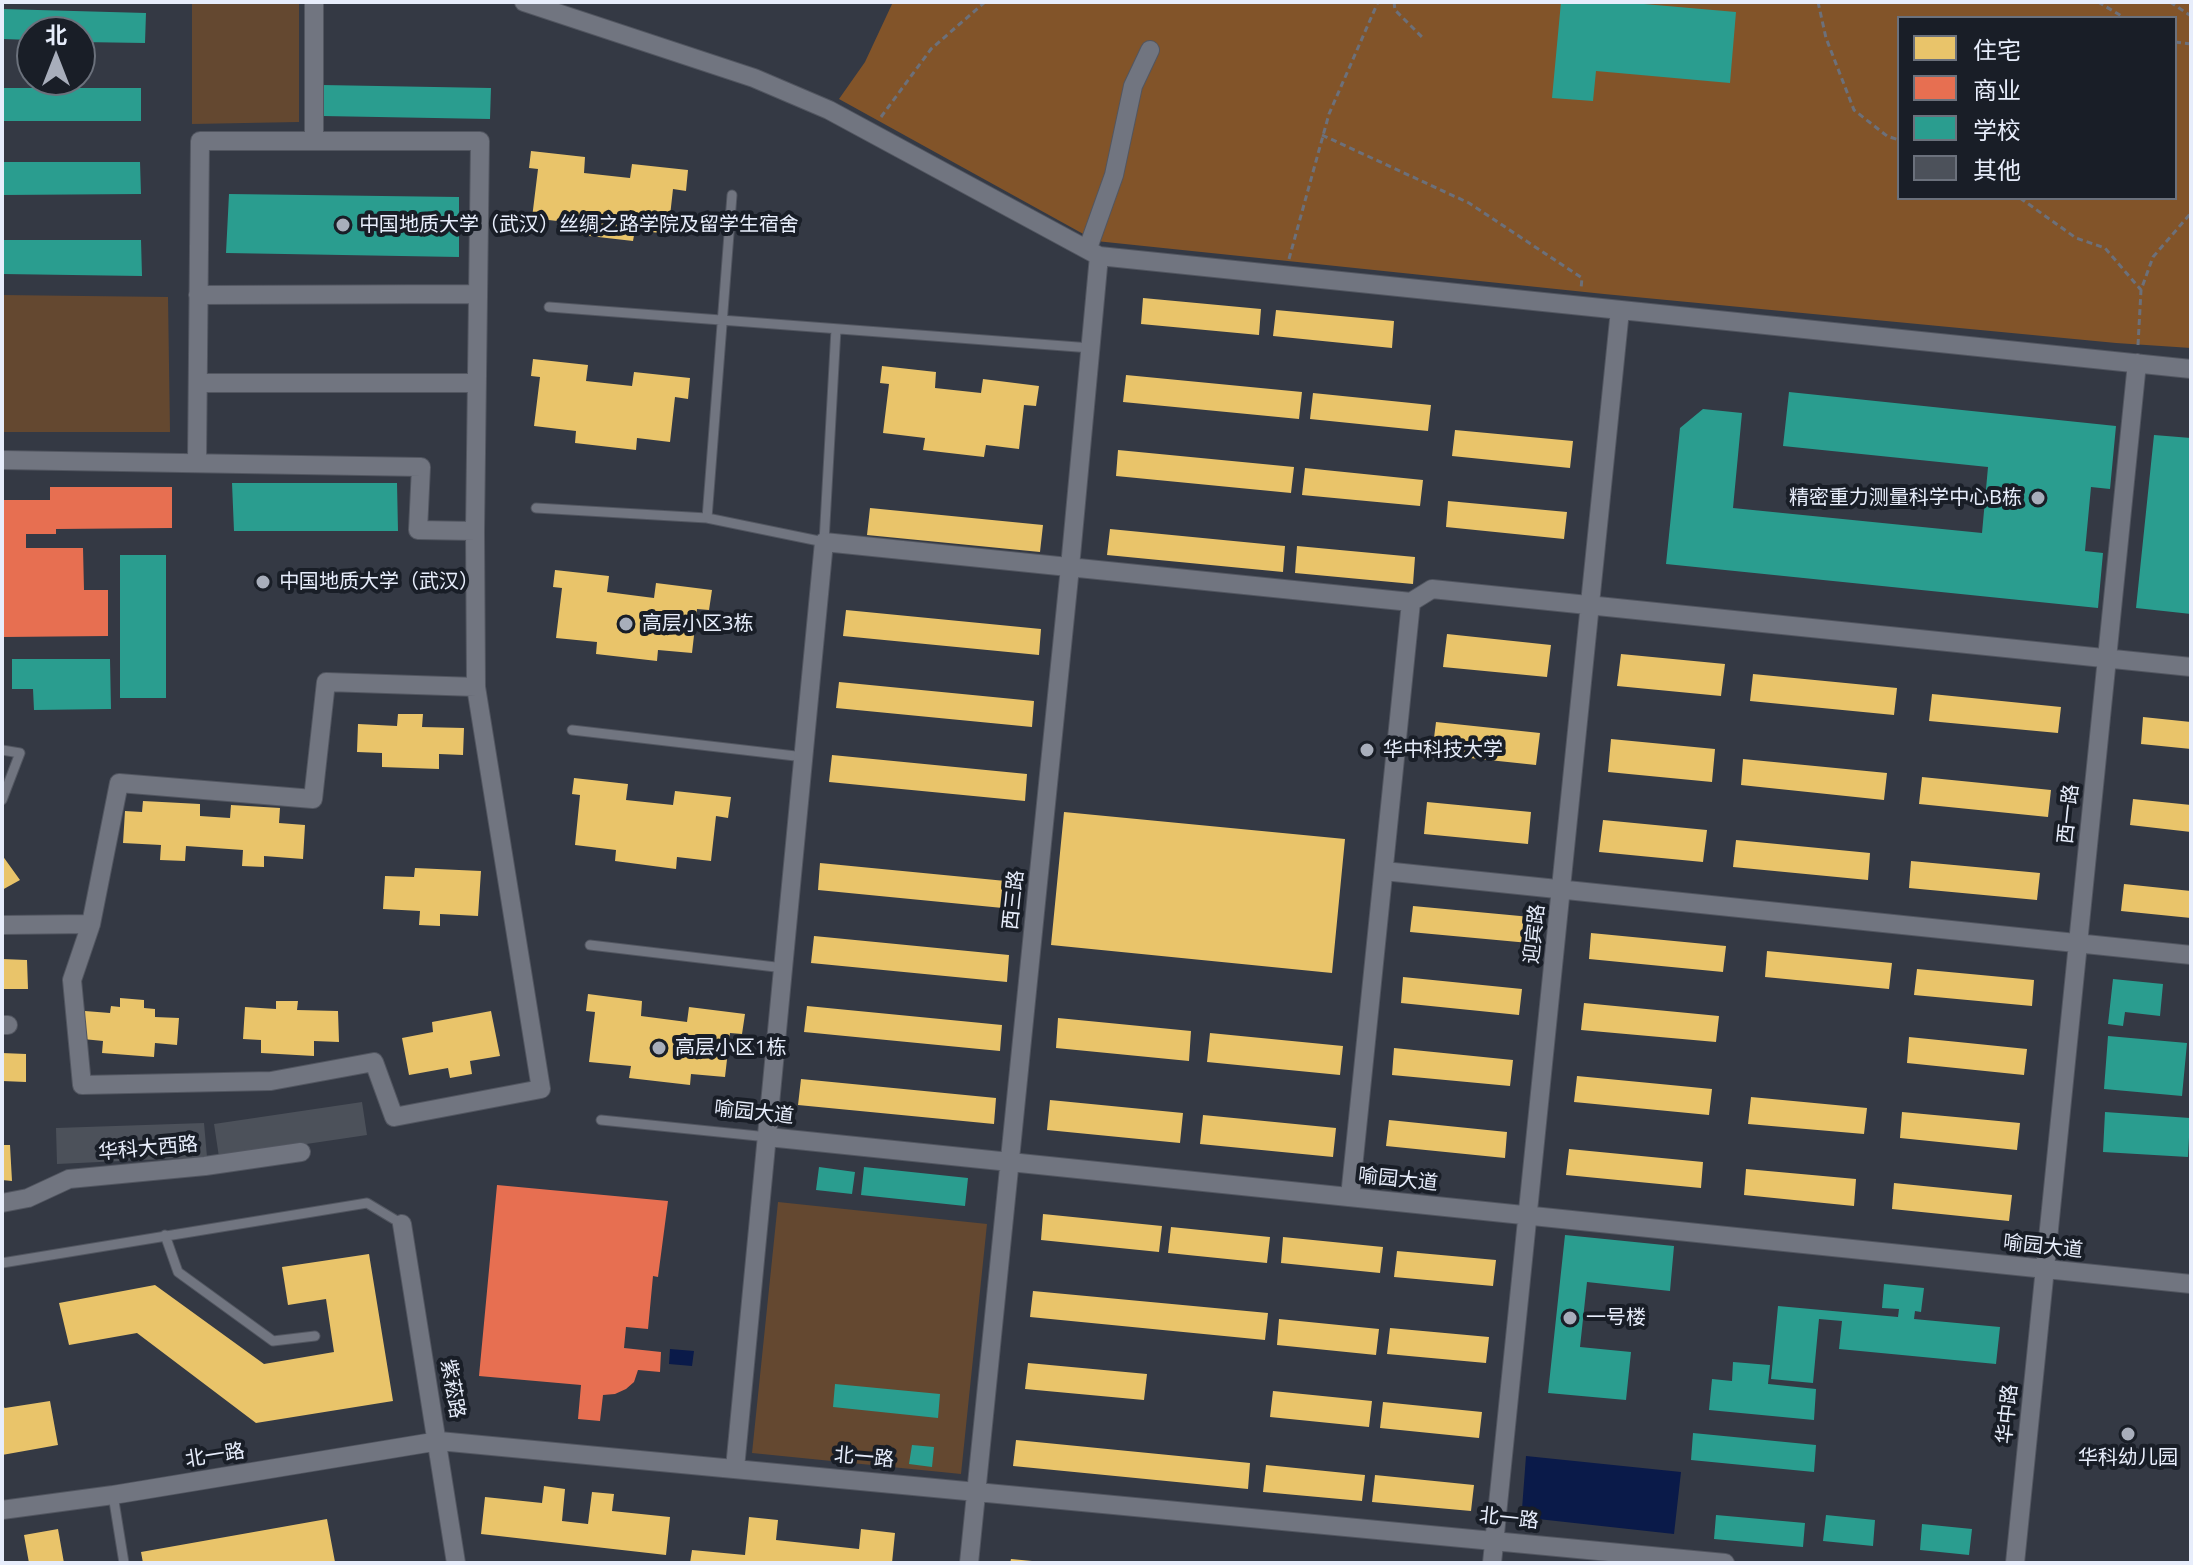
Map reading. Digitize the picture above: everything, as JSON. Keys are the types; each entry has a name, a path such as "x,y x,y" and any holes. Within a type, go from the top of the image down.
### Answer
{"street":[{"path":"314,2 314,141"},
{"path":"536,4 754,78 829,110 1094,252 1285,275 2191,369"},
{"name":"西三路","path":"969,1563 1091,348 1094,252 1133,86 1150,50"},
{"path":"197,462 200,141 480,141 476,687 541,1089 394,1117 374,1062 271,1081 82,1085 72,980 91,924 119,783 313,799 326,682 476,687"},
{"path":"198,295 478,294"},
{"name":"迎宾路","path":"1492,1563 1620,310"},
{"name":"西一路","path":"2044,1269 2137,363"},
{"path":"198,383 477,383"},
{"path":"2,460 421,467 418,530 475,531"},
{"path":"735,1468 824,542 1411,602 1432,589 2191,667"},
{"path":"1350,1197 1411,602"},
{"path":"1384,871 2191,955"},
{"path":"2,925 91,924"},
{"name":"喻园大道","path":"768,1137 2191,1284"},
{"name":"华科大西路","path":"2,1203 28,1198 69,1179 205,1166 301,1152"},
{"name":"紫菘路","path":"402,1224 439,1441 456,1563"},
{"name":"华中路","path":"2015,1563 2044,1269"},
{"name":"北一路","path":"2,1510 113,1495 439,1441 1725,1563"}],"lane":[{"path":"707,518 732,195"},
{"path":"549,307 1091,348"},
{"path":"536,508 707,518 824,542 836,329"},
{"path":"572,730 804,757"},
{"path":"2,750 20,753 2,800"},
{"path":"590,945 784,968"},
{"name":"喻园大道","path":"601,1120 768,1137"},
{"path":"2,1263 367,1203 402,1224"},
{"path":"165,1235 178,1272 273,1341 315,1336"},
{"path":"113,1495 124,1563"}],"path":[{"path":"871,132 902,85 931,49 985,2"},
{"path":"1285,275 1322,135 1378,2"},
{"path":"1394,2 1395,10 1424,39"},
{"path":"1818,2 1826,38 1854,110 1887,136 1897,139"},
{"path":"2098,2 2122,16"},
{"path":"2170,2 2191,16"},
{"path":"1322,135 1469,203 1582,278 1581,305"},
{"path":"2023,200 2076,238 2105,248 2141,290"},
{"path":"2137,363 2141,290 2153,257 2191,213"}],"shaded area":[{"path":"192,2 299,2 299,122 192,124"},
{"path":"893,2 2191,2 2191,348 1604,294 1096,241 839,99 865,62"},
{"path":"2,295 168,297 170,432 2,432"},
{"path":"778,1202 987,1224 961,1474 752,1453"}],"water":[{"path":"670,1349 694,1351 692,1366 669,1364"},
{"path":"1526,1456 1681,1472 1674,1534 1529,1518 1522,1509"}],"building: 住宅":[{"path":"531,151 585,157 584,173 630,178 632,164 688,170 686,191 673,189 668,234 635,230 633,241 572,234 574,223 532,218 538,169 529,168"},
{"path":"1143,298 1261,309 1259,335 1141,324"},
{"path":"1276,310 1394,321 1392,348 1273,336"},
{"path":"533,359 588,365 586,381 632,386 634,372 690,378 688,399 675,397 670,442 637,438 636,450 575,443 576,431 534,426 540,377 531,376"},
{"path":"882,366 936,372 935,388 981,393 983,379 1039,386 1036,406 1024,405 1019,449 986,445 984,457 923,450 925,438 883,433 889,384 880,383"},
{"path":"1126,375 1302,392 1299,419 1123,402"},
{"path":"1313,393 1431,405 1428,431 1310,419"},
{"path":"1455,430 1573,441 1570,468 1452,456"},
{"path":"1118,450 1294,467 1291,493 1116,476"},
{"path":"1305,468 1423,480 1420,506 1302,495"},
{"path":"1448,501 1567,512 1564,539 1446,527"},
{"path":"870,508 1043,525 1040,552 867,535"},
{"path":"1110,529 1285,546 1283,572 1107,555"},
{"path":"1297,546 1415,557 1413,584 1295,573"},
{"name":"高层小区3栋","path":"555,570 609,576 607,592 654,598 656,583 712,590 709,610 697,609 692,653 658,650 657,661 596,654 597,642 556,638 562,588 553,587"},
{"path":"846,610 1041,629 1039,655 843,636"},
{"path":"1447,634 1551,645 1547,677 1443,667"},
{"path":"1621,654 1725,664 1721,696 1617,686"},
{"path":"1753,674 1897,688 1894,715 1750,701"},
{"path":"839,682 1034,701 1032,727 836,708"},
{"path":"1932,694 2061,707 2058,733 1929,721"},
{"path":"398,714 423,714 422,727 464,728 463,755 439,754 439,769 382,767 382,753 357,752 358,724 397,726"},
{"path":"2143,717 2191,722 2191,749 2141,744"},
{"path":"1436,722 1540,733 1536,765 1432,754"},
{"path":"1611,739 1715,749 1712,782 1608,772"},
{"path":"832,755 1027,774 1025,801 829,782"},
{"path":"1743,759 1887,773 1884,800 1741,785"},
{"path":"1922,777 2051,790 2048,817 1919,804"},
{"path":"574,778 628,784 626,800 673,805 675,791 731,797 728,818 716,816 711,861 677,857 676,869 615,861 616,850 575,845 580,795 572,794"},
{"path":"2133,799 2191,805 2191,832 2130,825"},
{"path":"143,801 200,804 200,816 230,818 231,805 280,808 279,823 305,825 303,859 264,856 264,867 242,866 243,850 186,846 185,861 160,860 161,845 123,843 125,811 142,812"},
{"path":"1427,802 1531,812 1528,844 1424,834"},
{"path":"1064,812 1345,839 1332,973 1051,945"},
{"path":"1603,820 1707,830 1703,862 1599,852"},
{"path":"1736,840 1870,853 1868,880 1733,867"},
{"path":"2,855 20,880 2,890"},
{"path":"1911,861 2040,873 2037,900 1909,888"},
{"path":"820,863 1016,882 1013,909 818,890"},
{"path":"415,868 481,871 478,916 440,914 440,926 419,925 420,911 383,909 385,876 414,877"},
{"path":"2124,884 2191,891 2191,918 2121,911"},
{"path":"1413,906 1531,917 1529,943 1410,932"},
{"path":"1591,933 1726,946 1723,972 1589,959"},
{"path":"814,936 1009,955 1007,982 811,963"},
{"path":"1767,951 1892,963 1889,989 1765,977"},
{"path":"2,959 27,960 28,989 2,989"},
{"path":"1917,969 2034,980 2032,1006 1914,995"},
{"path":"1403,977 1522,989 1519,1015 1401,1003"},
{"name":"高层小区1栋","path":"588,994 642,1001 641,1016 687,1022 689,1007 745,1014 742,1034 730,1033 725,1077 691,1074 690,1085 629,1078 631,1066 589,1062 595,1012 586,1011"},
{"path":"120,998 144,1000 144,1008 155,1009 155,1017 179,1018 177,1045 155,1043 154,1057 102,1053 103,1041 83,1039 85,1011 110,1013 111,1006 120,1007"},
{"path":"276,1001 298,1001 297,1010 338,1011 339,1042 314,1041 314,1056 261,1053 261,1040 243,1039 245,1007 276,1009"},
{"path":"1584,1003 1719,1016 1716,1042 1581,1030"},
{"path":"807,1006 1002,1025 1000,1051 804,1032"},
{"path":"491,1011 500,1056 470,1061 472,1074 450,1078 448,1068 409,1075 402,1038 433,1032 432,1022"},
{"path":"1058,1018 1191,1031 1189,1061 1056,1048"},
{"path":"1210,1033 1343,1046 1340,1075 1207,1062"},
{"path":"1909,1037 2027,1049 2024,1075 1907,1063"},
{"path":"1394,1048 1513,1060 1510,1086 1392,1075"},
{"path":"2,1053 26,1054 26,1082 2,1081"},
{"path":"1577,1076 1712,1089 1709,1115 1574,1102"},
{"path":"801,1079 996,1098 994,1124 798,1105"},
{"path":"1751,1097 1867,1108 1864,1134 1748,1124"},
{"path":"1050,1100 1183,1113 1180,1143 1047,1130"},
{"path":"1902,1112 2020,1123 2017,1150 1900,1138"},
{"path":"1203,1115 1336,1128 1333,1157 1200,1144"},
{"path":"1389,1120 1507,1132 1505,1158 1386,1146"},
{"path":"2,1145 10,1145 12,1181 2,1180"},
{"path":"1569,1149 1703,1162 1701,1188 1566,1175"},
{"path":"1746,1169 1856,1179 1854,1206 1744,1195"},
{"path":"1894,1183 2012,1195 2009,1221 1892,1209"},
{"path":"1043,1214 1162,1226 1159,1252 1041,1240"},
{"path":"1171,1227 1270,1237 1267,1263 1168,1253"},
{"path":"1283,1237 1383,1247 1380,1273 1281,1263"},
{"path":"1397,1251 1496,1260 1493,1286 1394,1277"},
{"path":"369,1254 393,1401 256,1423 137,1333 69,1345 59,1303 155,1285 264,1364 334,1352 326,1299 288,1305 282,1267"},
{"path":"1033,1291 1268,1313 1265,1340 1030,1317"},
{"path":"1279,1319 1379,1329 1376,1355 1277,1345"},
{"path":"1390,1328 1489,1337 1486,1363 1387,1354"},
{"path":"1028,1363 1147,1374 1144,1400 1025,1389"},
{"path":"1273,1391 1372,1401 1369,1427 1270,1417"},
{"path":"50,1401 58,1445 2,1455 2,1406"},
{"path":"1383,1402 1482,1412 1479,1438 1380,1428"},
{"path":"1016,1440 1250,1463 1248,1489 1013,1466"},
{"path":"1266,1465 1365,1475 1362,1501 1263,1492"},
{"path":"1375,1475 1474,1485 1471,1511 1372,1502"},
{"path":"544,1486 565,1489 562,1521 588,1524 592,1492 614,1494 612,1511 670,1517 666,1555 481,1534 485,1497 542,1503"},
{"path":"749,1517 778,1520 776,1540 859,1549 861,1529 895,1533 892,1563 690,1563 692,1550 745,1555"},
{"path":"327,1519 335,1562 143,1563 141,1552"},
{"path":"58,1529 64,1563 29,1563 24,1535"},
{"path":"1011,1559 1032,1561 1032,1563 1010,1563"}],"building: 商业":[{"path":"50,487 172,487 172,528 56,529 56,534 26,534 26,548 83,548 84,590 108,590 108,636 4,637 2,500 50,500"},
{"path":"497,1185 668,1201 658,1277 653,1276 648,1329 626,1327 624,1348 661,1352 660,1372 638,1370 634,1382 626,1389 603,1395 600,1421 578,1419 581,1385 479,1376"}],"building: 学校":[{"path":"1561,2 1621,2 1736,12 1730,83 1596,71 1593,101 1552,98"},
{"path":"2,9 146,13 145,43 96,42 96,16 16,16 16,39 2,39"},
{"path":"322,85 491,88 490,119 322,116"},
{"path":"2,88 16,88 16,96 96,96 96,88 141,88 141,121 2,121"},
{"path":"2,162 140,162 141,194 2,195"},
{"name":"中国地质大学（武汉）丝绸之路学院及留学生宿舍","path":"229,194 459,197 459,257 226,253"},
{"path":"2,240 141,240 142,276 2,274"},
{"name":"精密重力测量科学中心B栋","path":"1789,392 2116,426 2110,489 2091,487 2085,551 2103,553 2098,608 1666,564 1680,428 1703,409 1742,413 1733,508 1982,533 1988,467 1783,446"},
{"path":"2154,435 2191,438 2191,614 2136,608"},
{"path":"232,483 397,483 398,531 234,531"},
{"path":"120,555 166,555 166,698 120,698"},
{"path":"12,659 110,659 111,709 34,710 33,689 12,689"},
{"path":"2113,979 2163,984 2160,1016 2125,1012 2123,1026 2108,1024"},
{"path":"2108,1036 2187,1043 2182,1096 2104,1089"},
{"path":"2105,1112 2190,1118 2188,1157 2103,1152"},
{"path":"819,1167 855,1172 852,1194 816,1190"},
{"path":"864,1167 968,1178 965,1206 861,1195"},
{"name":"一号楼","path":"1565,1235 1674,1246 1670,1291 1587,1282 1580,1347 1631,1352 1626,1400 1548,1393"},
{"path":"1884,1284 1924,1288 1921,1312 1915,1311 1914,1319 2000,1327 1996,1364 1839,1349 1842,1321 1819,1319 1813,1383 1771,1379 1778,1306 1898,1317 1899,1309 1882,1308"},
{"path":"1733,1362 1770,1365 1768,1384 1816,1389 1814,1420 1709,1410 1712,1379 1732,1381"},
{"path":"835,1384 940,1394 938,1418 833,1407"},
{"path":"1693,1433 1816,1445 1814,1472 1691,1460"},
{"path":"912,1445 934,1447 932,1467 909,1464"},
{"path":"1716,1515 1805,1523 1803,1547 1714,1539"},
{"path":"1826,1515 1875,1520 1873,1546 1823,1541"},
{"path":"1922,1524 1972,1529 1969,1555 1920,1550"}],"building: 其他":[{"path":"362,1102 367,1135 219,1157 214,1124"},
{"path":"204,1123 207,1157 57,1164 56,1128"}],"place":[{"name":"中国地质大学（武汉）丝绸之路学院及留学生宿舍","path":"343,225"},
{"name":"精密重力测量科学中心B栋","path":"2038,498"},
{"name":"中国地质大学（武汉）","path":"263,582"},
{"name":"高层小区3栋","path":"626,624"},
{"name":"华中科技大学","path":"1367,750"},
{"name":"高层小区1栋","path":"659,1048"},
{"name":"一号楼","path":"1570,1318"},
{"name":"华科幼儿园","path":"2128,1434"}]}
